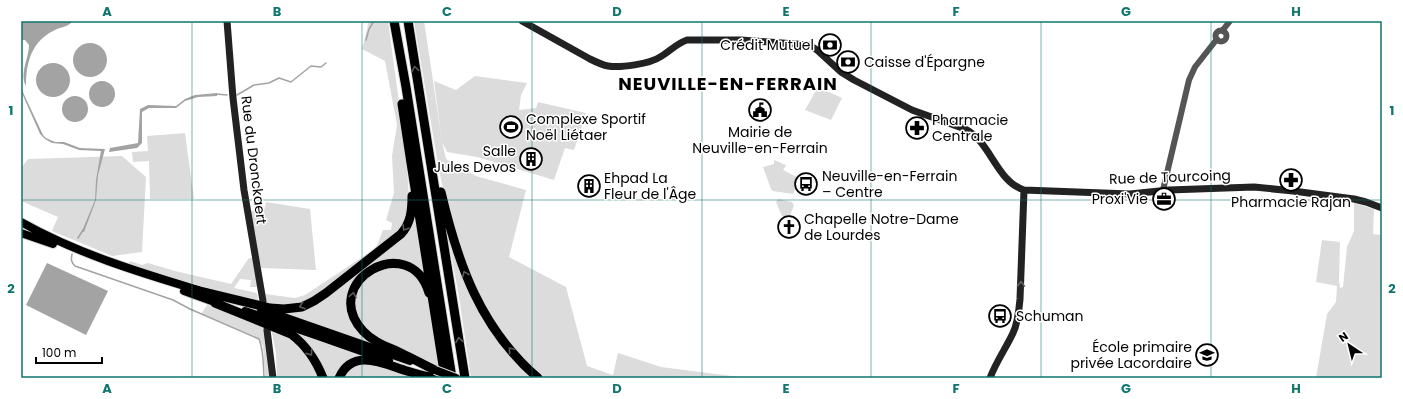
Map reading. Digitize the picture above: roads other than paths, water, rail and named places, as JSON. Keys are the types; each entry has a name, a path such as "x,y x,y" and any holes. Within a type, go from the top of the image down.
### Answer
{"highway":[{"path":"391,21 411,163 446,378"},
{"path":"394,21 406,87 452,378"},
{"path":"408,21 466,378"},
{"path":"422,107 448,220 457,252 468,282 485,315 498,334 522,363 538,378"},
{"path":"192,289 278,309 296,308 314,301 392,242 404,230 410,221 412,209 409,168 411,163"},
{"path":"21,222 39,233 80,250 140,272 291,319 435,376"},
{"path":"21,233 81,253 215,303 291,334 302,342 310,352 323,378"},
{"path":"435,376 366,335 359,327 352,312 352,300 356,284 364,275 378,266 396,263 411,268 419,275 427,288 442,353"},
{"path":"215,303 260,316 435,376"},
{"path":"339,378 348,365 359,361 368,360 377,361 413,373 456,378"}],"main road":[{"name":"Rue du Dronckaert","path":"227,21 233,98 244,190 263,301"},
{"path":"522,21 590,59 612,66 643,64 655,61 681,42 687,40 741,40 809,45 838,70 854,80 909,109 965,129 972,133 1008,178 1017,187 1024,190 1020,299 1016,323 1013,333 990,378"},
{"name":"Rue de Tourcoing","path":"1024,190 1130,194 1163,190 1270,188 1354,199 1382,208"},
{"path":"268,331 274,378"}],"street":[{"path":"1163,190 1189,80 1195,67 1217,40 1217,33 1222,31 1230,21"}],"waterway":[{"path":"366,40 369,29 374,21"},
{"path":"237,95 254,85 269,83 279,78 291,82 311,66 321,67 326,63"},
{"path":"216,94 227,95"},
{"path":"78,238 83,230"},
{"path":"72,254 71,258 75,266 173,300 259,339 263,353 264,377 266,378"}],"place":[{"name":"Crédit Mutuel","path":"830,45"},
{"name":"Caisse d'Épargne","path":"848,62"},
{"name":"Mairie de Neuville-en-Ferrain","path":"760,110"},
{"name":"Complexe Sportif Noël Liétaer","path":"511,127"},
{"name":"Pharmacie Centrale","path":"917,128"},
{"name":"Salle Jules Devos","path":"531,159"},
{"name":"Pharmacie Rajan","path":"1291,180"},
{"name":"Neuville-en-Ferrain – Centre","path":"806,184"},
{"name":"Ehpad La Fleur de l'Âge","path":"589,186"},
{"name":"Proxi'Vie","path":"1164,199"},
{"name":"Chapelle Notre-Dame de Lourdes","path":"789,227"},
{"name":"Schuman","path":"1000,316"},
{"name":"École primaire privée Lacordaire","path":"1207,355"}],"district":[{"name":"NEUVILLE-EN-FERRAIN","path":"728,83"}]}
